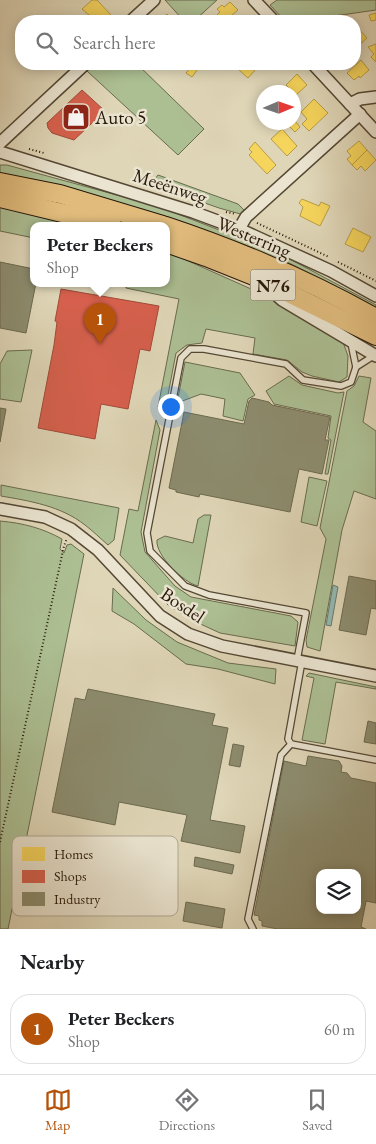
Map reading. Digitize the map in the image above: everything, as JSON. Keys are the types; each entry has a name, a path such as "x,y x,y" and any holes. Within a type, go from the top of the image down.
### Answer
{"highway":[{"name":"Westerring","path":"0,182 60,194 151,222"},
{"path":"0,198 100,222"},
{"name":"Westerring","path":"170,228 214,242 295,278 376,318"},
{"name":"Westerring","path":"170,244 256,277 376,336"}],"street":[{"path":"138,15 154,0"},
{"path":"254,0 268,15"},
{"path":"0,143 79,70"},
{"path":"319,70 376,132"},
{"path":"350,104 360,99 376,97"},
{"path":"239,229 246,218 360,114"},
{"name":"Meeënweg","path":"0,152 193,212 239,229 331,271 376,296"},
{"path":"256,277 282,300 375,356"},
{"name":"Bosdel","path":"0,509 45,517 71,529 98,550 160,616 188,634 222,646 376,676"}],"lane":[{"path":"351,341 356,366 351,382 341,386 303,380 286,364 204,348 190,348 181,358 146,533 150,551 184,586 209,594 306,613 288,739 291,744 376,760"},
{"path":"356,366 375,356"},
{"path":"253,929 248,919 281,754 291,744"}],"path":[{"path":"246,218 376,281"},
{"path":"0,842 64,546 68,539"}],"green space":[{"path":"165,0 217,0 201,15 179,15"},
{"path":"277,0 376,0 376,10 341,15 279,15 270,5"},
{"path":"143,70 204,129 178,155 87,71"},
{"path":"0,165 7,165 157,206 286,257 376,305 376,312 343,293 335,286 283,260 271,260 170,229 170,222 148,222 0,176"},
{"path":"158,175 238,204 246,212 244,215 219,208 151,184"},
{"path":"0,205 56,218 62,222 30,222 30,237 0,231"},
{"path":"170,253 269,297 343,342 348,356 347,377 339,382 312,376 302,372 287,360 253,354 255,338 206,329 202,343 187,345 176,353 167,400 158,407 179,299 126,288 170,287"},
{"path":"32,350 21,402 0,399 0,364 7,351"},
{"path":"185,362 240,373 255,395 248,399 243,421 223,416 225,399 201,394 177,403"},
{"path":"289,376 302,385 338,393 344,392 328,474 325,474 331,440 328,438 331,416 274,404 266,391"},
{"path":"359,376 371,378 363,422 376,431 376,499 354,491 342,530 320,651 307,647 306,640 326,539 320,528 347,391 354,386"},
{"path":"156,420 160,430 141,532 145,552 175,586 191,597 291,616 298,622 295,646 220,633 194,621 168,605 120,555 129,509 138,511"},
{"path":"309,477 327,481 317,526 301,522"},
{"path":"1,485 119,508 114,540 108,545 88,527 56,509 34,502 1,496"},
{"path":"204,515 211,515 198,586 185,580 172,568 161,553 157,540 165,536 193,543 198,519"},
{"path":"0,521 40,529 62,539 60,549 64,553 67,545 71,544 84,554 27,836 12,836 12,909 8,929 0,929"},
{"path":"113,588 146,620 177,642 228,663 276,669 275,684 218,669 186,664 134,624 112,611"},
{"path":"309,673 376,687 376,689 336,682 325,744 302,740 314,678 306,676"}],"water":[{"path":"333,585 338,587 331,626 326,625"}],"building: Homes":[{"path":"92,0 97,0 111,15 89,15 82,9"},
{"path":"230,2 238,10 232,15 217,15 220,12 217,9 222,5 224,7"},
{"path":"376,13 376,20 371,21 369,15"},
{"path":"361,31 367,38 361,43"},
{"path":"376,44 376,62 371,57 374,54 368,47"},
{"path":"361,60 369,70 360,78 359,76 354,80 347,73 350,70 361,70"},
{"path":"189,70 197,70 192,77 186,73"},
{"path":"239,70 255,70 248,78"},
{"path":"297,74 307,85 301,90 301,85 286,85"},
{"path":"314,99 328,113 309,131 302,124 307,119 301,112"},
{"path":"283,130 297,146 287,156 271,139"},
{"path":"359,141 367,150 352,165 347,159 351,156 347,151"},
{"path":"255,142 276,165 267,174 249,155 252,152 249,149"},
{"path":"367,150 376,160 365,171 361,166 357,170 352,165"},
{"path":"302,199 319,206 321,202 330,206 320,226 300,216 303,207 299,203"},
{"path":"353,228 371,237 363,252 345,244"}],"building: Shops":[{"name":"Auto 5","path":"82,90 105,111 74,140 52,133 47,123"},
{"path":"61,289 159,306 150,351 140,349 128,409 101,404 95,439 38,428 54,345 57,322 55,321"}],"building: Industry":[{"path":"0,262 30,268 30,287 35,287 26,333 0,328"},
{"path":"252,398 269,402 272,405 330,417 325,440 329,440 322,474 299,469 290,512 200,494 199,497 176,492 176,490 169,488 184,412 244,424 249,401"},
{"path":"0,408 6,409 0,442"},
{"path":"349,576 376,581 376,609 371,608 366,635 339,630"},
{"path":"88,689 215,714 212,725 228,728 210,820 245,826 240,853 181,841 187,815 119,802 115,825 52,812 75,698 85,700"},
{"path":"368,721 376,723 376,744 364,742"},
{"path":"233,744 244,746 240,767 229,765"},
{"path":"308,756 339,761 342,766 341,772 347,773 351,778 376,783 376,903 366,901 361,927 366,929 278,929 262,926 259,916 254,915 284,761 306,766"},
{"path":"195,857 234,865 232,874 194,866"},
{"path":"186,902 225,909 222,928 183,921"}],"place":[{"name":"Auto 5","path":"76,117"},
{"name":"Peter Beckers","path":"100,344"}]}
